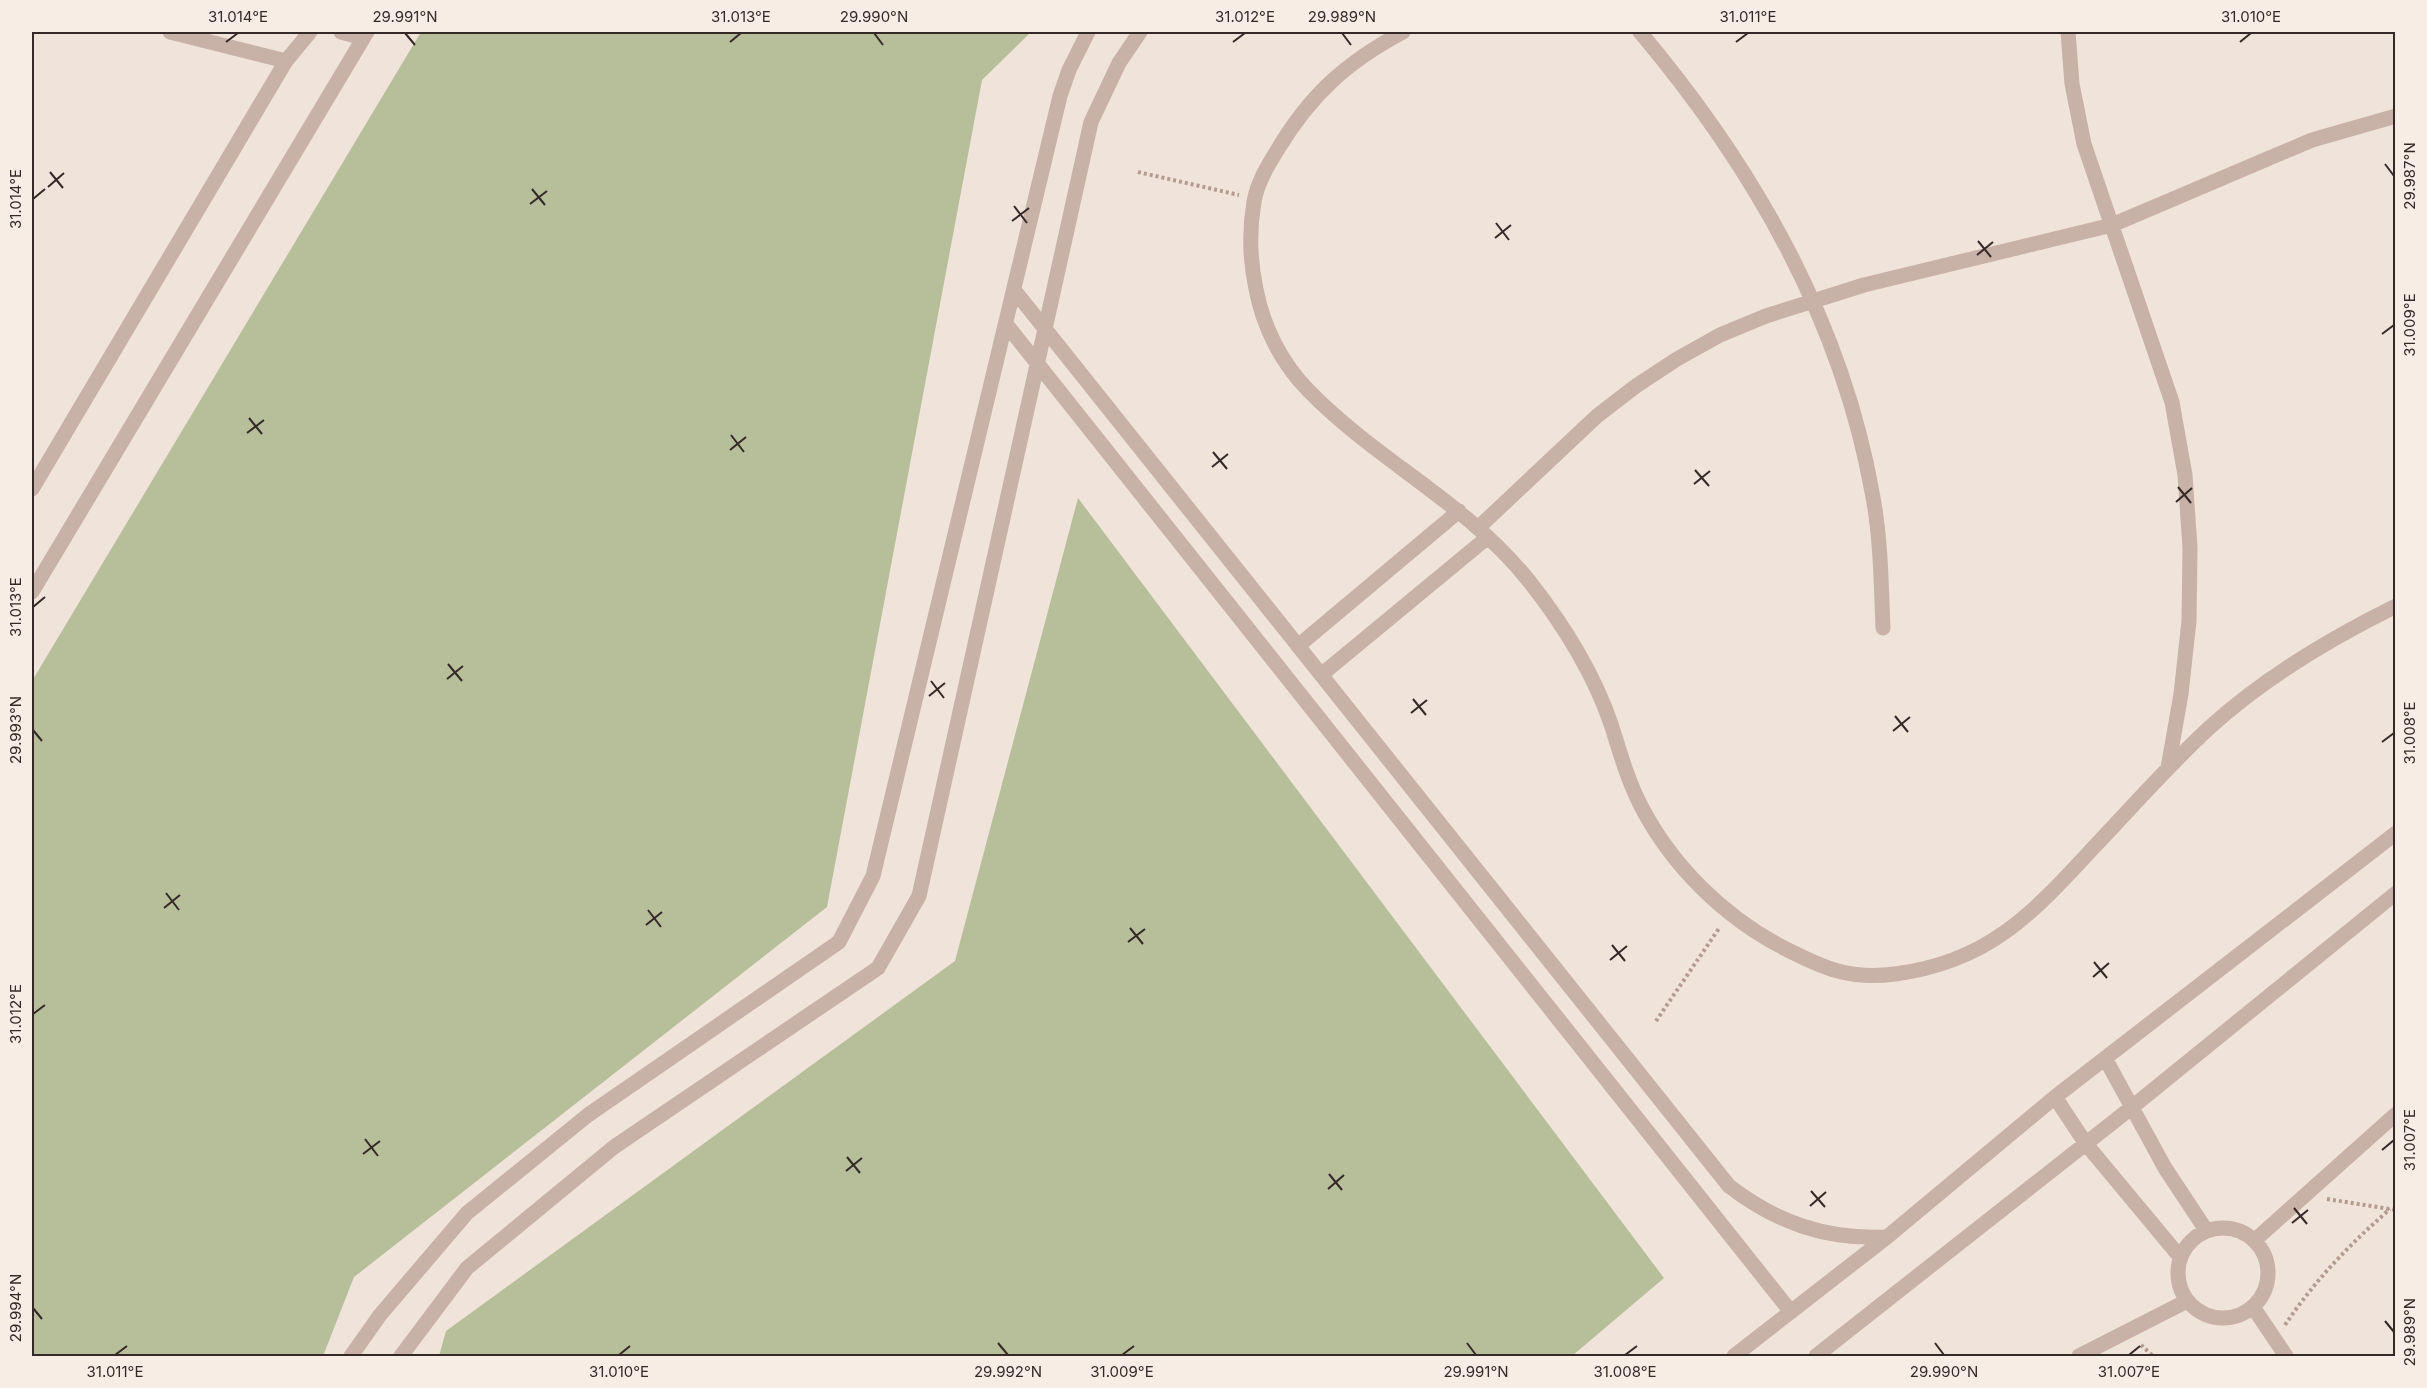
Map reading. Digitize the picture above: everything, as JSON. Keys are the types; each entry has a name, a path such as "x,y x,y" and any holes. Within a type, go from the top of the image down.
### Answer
{"street":[{"path":"170,32 286,61"},
{"path":"32,489 286,61 310,32"},
{"path":"32,592 365,35 341,32"},
{"path":"351,1356 380,1315 467,1213 588,1115 839,942 873,876 1060,96 1069,70 1088,32"},
{"path":"401,1356 467,1268 614,1147 878,968 919,896 1092,122 1119,63 1140,32"},
{"path":"1404,32 1356,61 1321,90 1300,115 1266,168 1254,198 1251,237 1252,270 1258,302 1269,333 1285,362 1305,388 1484,532 1526,577 1560,622 1592,681 1610,722 1623,766 1642,809 1667,848 1697,884 1729,914 1770,941 1801,957 1854,976 1894,974 1933,967 1971,953 2006,933 2038,908 2168,768 2212,726 2259,688 2309,653 2396,606"},
{"path":"1641,32 1711,121 1753,185 1785,242 1839,363 1859,428 1868,472 1881,561 1883,628"},
{"path":"2068,32 2072,84 2084,144 2172,402 2185,475 2190,548 2189,621 2181,694 2168,768"},
{"path":"1321,675 1484,532 1597,416 1635,386 1720,335 1812,300 1864,285 2112,225 2312,140 2396,116"},
{"path":"1014,290 1729,1186 1765,1212 1806,1229 1846,1237 1887,1237"},
{"path":"1006,324 1791,1312"},
{"path":"1298,646 1459,511"},
{"path":"1734,1356 1887,1237 2055,1097 2396,832"},
{"path":"1816,1356 2086,1144 2396,894"},
{"path":"2105,1058 2165,1168 2206,1230"},
{"path":"2055,1097 2086,1144 2180,1257"},
{"path":"2255,1240 2396,1114"},
{"path":"2219,1227 2232,1228 2255,1240 2267,1262 2268,1275 2260,1298 2253,1307 2234,1317 2213,1317 2187,1301 2178,1280 2180,1257 2195,1236 2219,1227"},
{"path":"2079,1356 2187,1301"},
{"path":"2253,1307 2286,1356"}],"path":[{"path":"1138,172 1254,198"},
{"path":"1656,1021 1729,914"},
{"path":"2305,1195 2396,1210"},
{"path":"2275,1340 2326,1269 2390,1209"}],"green space":[{"path":"421,32 1031,32 982,80 827,907 354,1277 323,1356 32,1356 32,681"},
{"path":"1078,498 1664,1278 1572,1356 439,1356 446,1331 955,961"}]}
